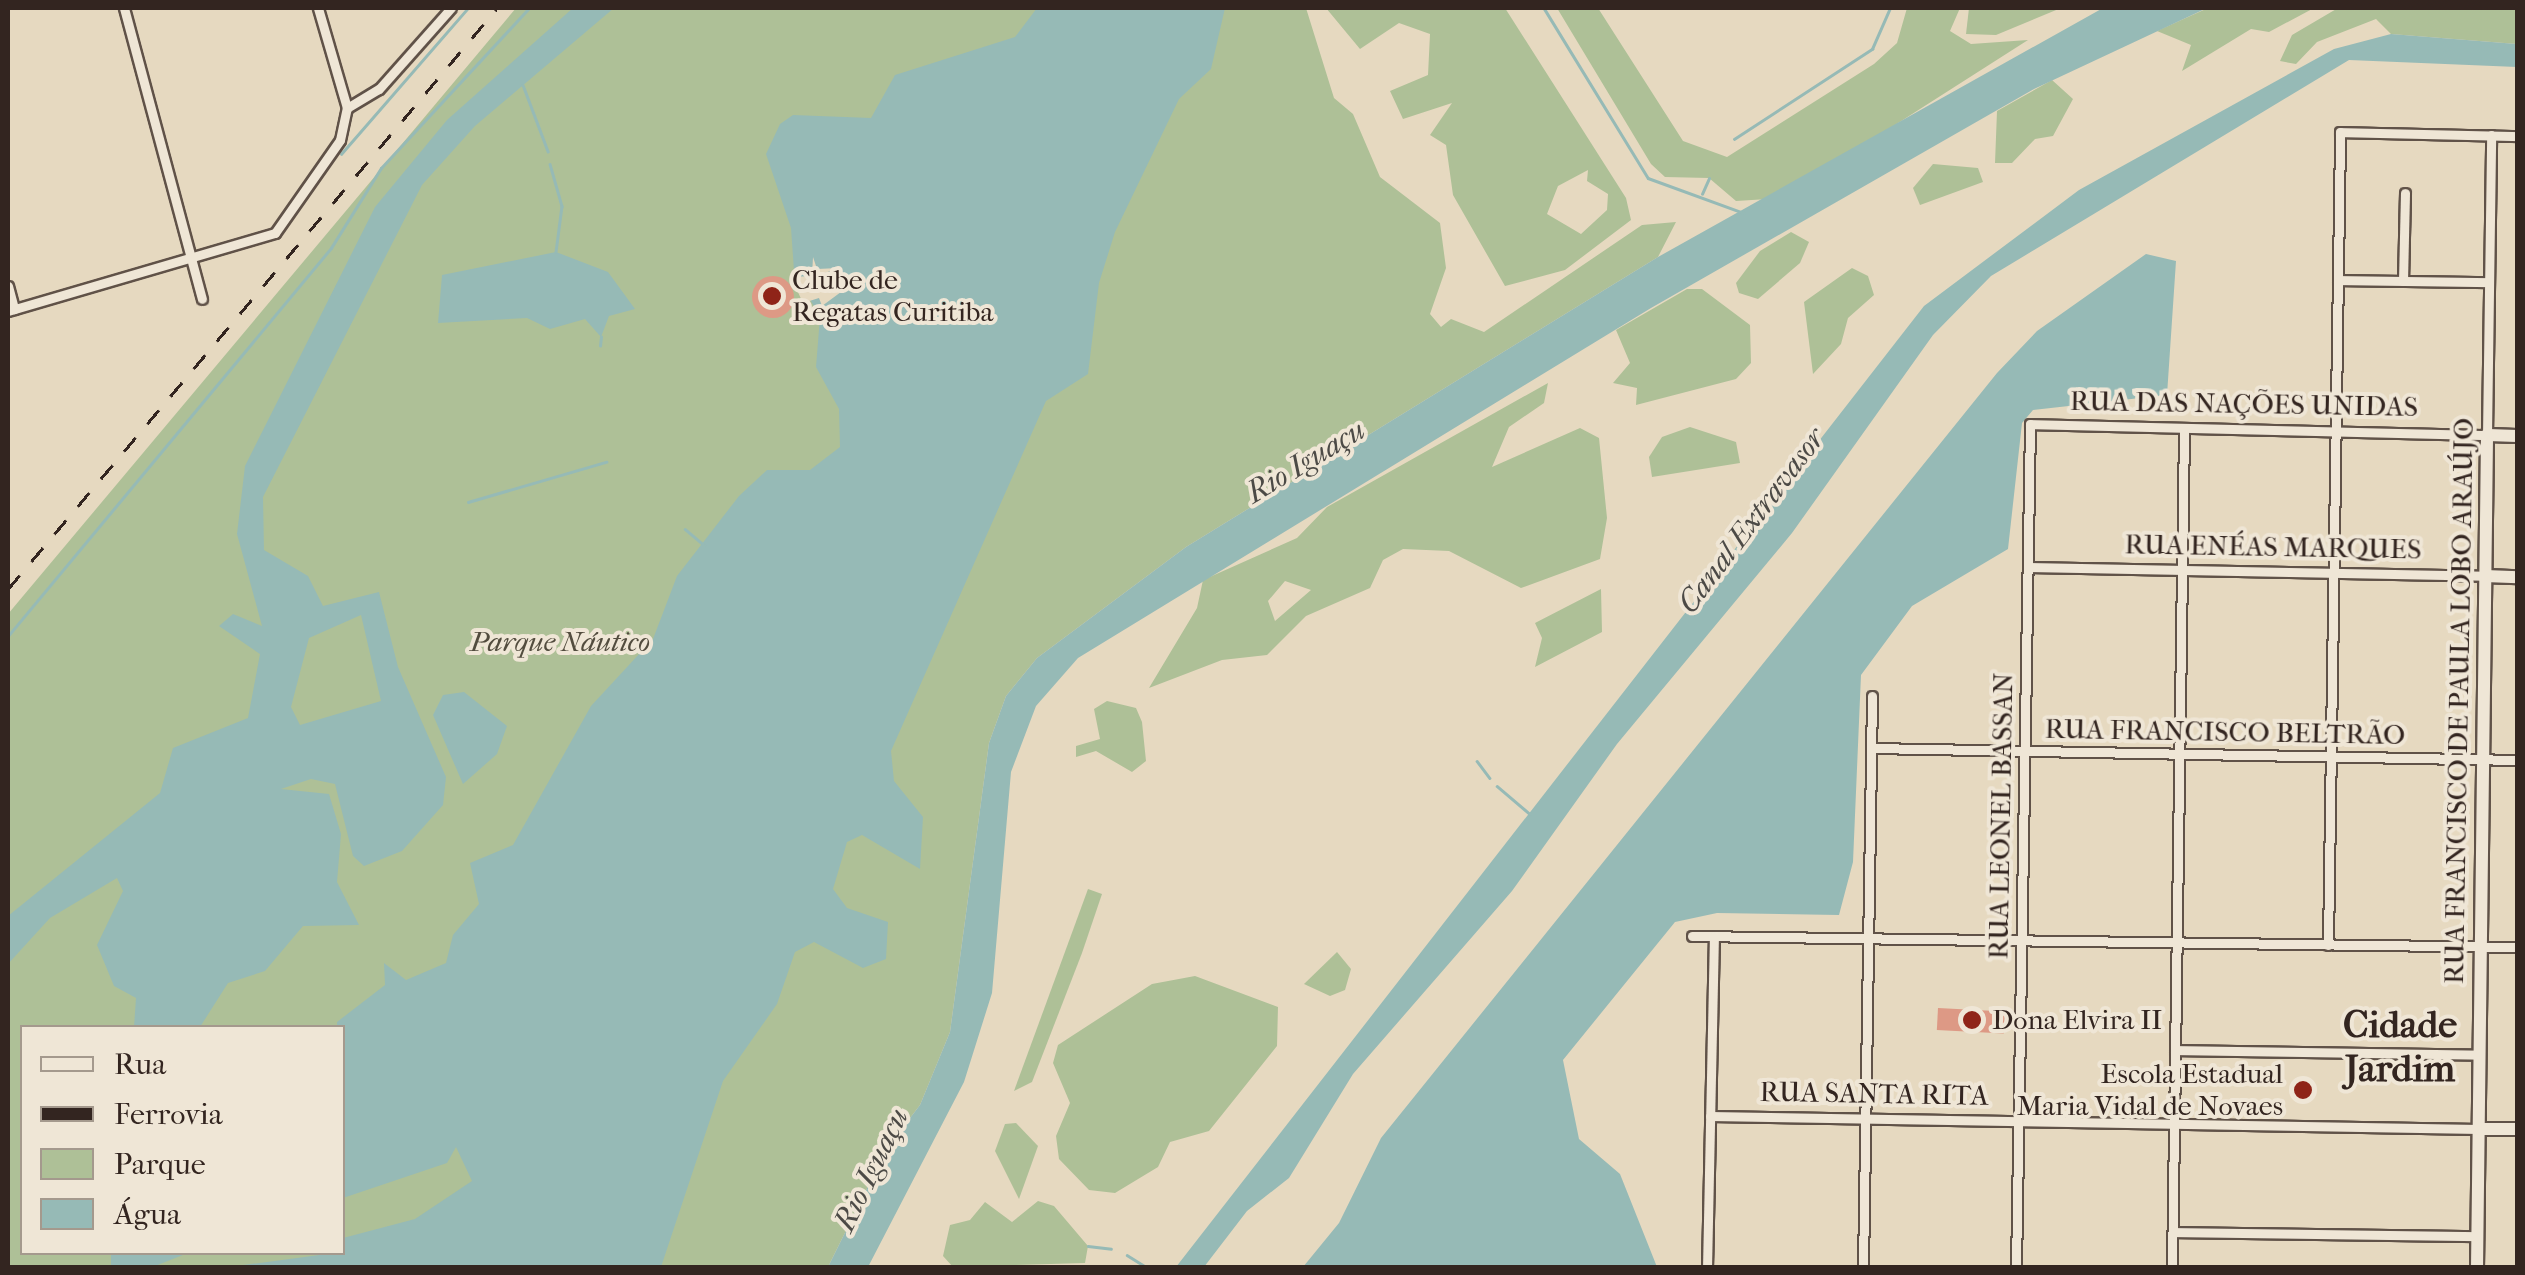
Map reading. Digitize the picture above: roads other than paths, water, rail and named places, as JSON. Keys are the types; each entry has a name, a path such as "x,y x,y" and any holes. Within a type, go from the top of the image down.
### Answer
{"street":[{"path":"124,8 194,256 202,299"},
{"path":"8,286 11,310 274,233 340,140 347,108 318,8"},
{"path":"347,108 380,89 450,8"},
{"path":"2328,945 2325,758 2334,573 2340,132 2518,136"},
{"name":"RUA FRANCISCO DE PAULA LOBO ARAÚJO","path":"2477,1268 2491,135"},
{"path":"2404,281 2405,193"},
{"path":"2338,280 2489,282"},
{"name":"RUA DAS NAÇÕES UNIDAS","path":"2030,424 2518,436"},
{"name":"RUA LEONEL BASSAN","path":"2016,1268 2030,424"},
{"path":"2172,1268 2184,428"},
{"name":"RUA ENÉAS MARQUES","path":"2028,567 2518,577"},
{"path":"1863,1268 1872,696"},
{"name":"RUA FRANCISCO BELTRÃO","path":"1871,748 2518,760"},
{"path":"1692,936 2518,948"},
{"path":"1707,1268 1714,936"},
{"path":"2175,1050 2480,1054"},
{"name":"RUA SANTA RITA","path":"1710,1116 2518,1129"},
{"path":"2172,1232 2477,1236"}],"water":[{"path":"573,8 614,8 475,126 422,185 263,497 264,550 308,576 323,606 379,592 398,667 446,777 443,805 402,851 364,866 353,856 335,784 311,779 281,789 329,794 341,834 337,882 359,925 303,926 265,971 228,983 201,1025 134,1025 136,998 114,986 97,945 123,891 117,878 50,918 8,964 8,916 160,793 173,748 248,718 260,654 219,626 233,614 262,626 237,534 245,466 375,207 447,120","holes":["361,615 381,701 300,725 291,707 309,638"]},
{"path":"1037,8 1225,8 1211,69 1179,99 1115,232 1099,283 1088,374 1046,401 891,751 894,781 923,817 920,869 862,835 847,842 833,889 847,908 888,922 886,959 863,968 814,942 795,952 777,1004 723,1081 661,1267 221,1268 345,1255 345,1237 415,1219 472,1181 456,1147 447,1163 345,1197 345,1025 337,1022 385,985 384,963 406,980 446,963 453,935 479,904 470,863 513,845 591,706 653,639 677,576 739,496 767,470 810,470 840,447 839,409 816,367 820,317 794,271 791,228 766,154 780,124 793,115 871,118 895,75 1015,37"},
{"name":"Rio Iguaçu","path":"2103,8 2207,8 2034,89 1651,308 1078,658 1036,706 1011,772 992,993 964,1082 868,1267 828,1267 887,1148 920,1105 950,1032 989,743 1006,696 1037,658 1186,547 1658,257"},
{"path":"2391,34 2517,44 2517,67 2349,60 1991,276 1933,335 1792,533 1617,744 1512,891 1353,1074 1289,1178 1247,1211 1204,1267 1176,1267 1924,306 2079,190 2334,49"},
{"path":"556,252 608,272 635,309 609,316 601,337 585,319 550,329 527,318 438,323 442,275"},
{"path":"2146,254 2176,261 2167,395 2033,410 2022,423 2008,549 1912,606 1861,675 1853,862 1839,915 1717,913 1675,922 1563,1060 1579,1139 1620,1174 1657,1267 1303,1267 1339,1223 1381,1138 1997,373 2037,331"},
{"path":"464,692 507,726 497,754 463,784 433,715 443,695"},
{"path":"111,1255 183,1255 150,1268 111,1267"}],"waterway":[{"path":"341,154 468,8"},
{"path":"8,636 331,248 381,168 529,8"},
{"path":"1544,8 1648,178 1744,213"},
{"path":"1734,139 1872,49 1890,8"},
{"path":"523,85 548,151"},
{"path":"550,164 562,206 556,252"},
{"path":"1702,194 1709,178"},
{"path":"600,346 601,337"},
{"path":"468,502 606,462"},
{"path":"685,529 704,545"},
{"path":"1477,761 1490,778"},
{"path":"1497,786 1530,814"},
{"path":"1088,1246 1111,1249"},
{"path":"1127,1255 1148,1268"}],"railway":[{"path":"8,589 497,8"}],"place":[{"name":"Clube de Regatas Curitiba","path":"772,296"},
{"name":"Dona Elvira II","path":"1972,1020"},
{"name":"Escola Estadual Maria Vidal de Novaes","path":"2303,1090"}],"district":[{"name":"Cidade Jardim","path":"2400,1047"}],"water label":[{"name":"Canal Extravasor","path":"1752,521"}],"park label":[{"name":"Parque Náutico","path":"560,642"}]}
